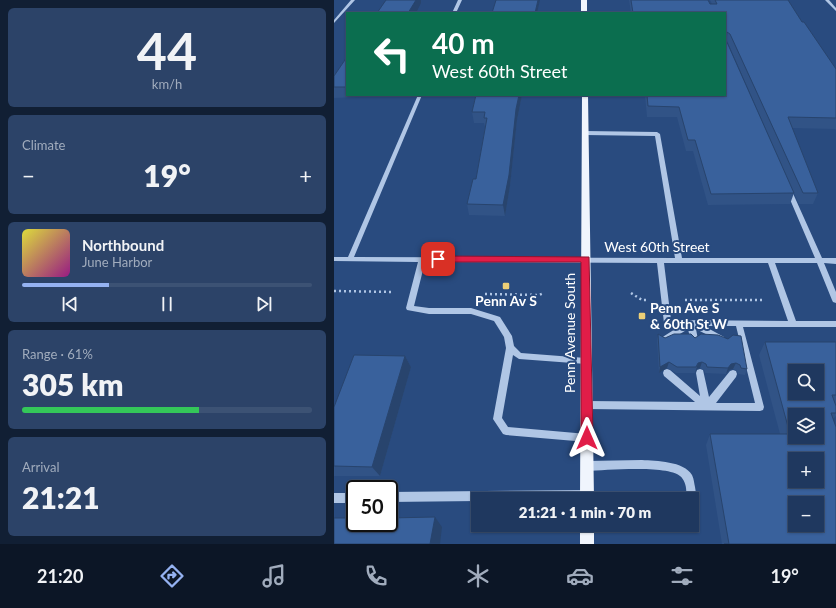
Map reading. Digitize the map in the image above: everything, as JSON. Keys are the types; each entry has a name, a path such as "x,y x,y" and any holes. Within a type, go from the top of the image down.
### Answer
{"main road":[{"path":"584,0 584,12"},
{"name":"Penn Avenue South","path":"585,96 587,492"},
{"path":"587,532 587,544"}],"street":[{"path":"334,22 353,0"},
{"path":"454,12 460,0"},
{"path":"827,0 836,10"},
{"path":"350,259 420,96"},
{"path":"585,133 657,134 679,260"},
{"path":"785,182 836,300"},
{"name":"West 60th Street","path":"334,259 836,261"},
{"path":"422,259 410,308 429,311 471,311 497,319 508,336 510,348 497,419 506,431 587,438"},
{"path":"660,260 668,323 836,324"},
{"path":"770,260 793,324"},
{"path":"664,340 691,323"},
{"path":"691,323 694,340"},
{"path":"691,323 725,341"},
{"path":"586,405 760,407 739,324"},
{"path":"510,348 519,356 586,361"},
{"path":"667,373 707,407"},
{"path":"700,373 707,407"},
{"path":"707,407 733,374"},
{"path":"587,466 657,465 680,469 688,477 690,492"},
{"path":"398,497 471,497"},
{"path":"334,498 346,498"}],"path":[{"path":"630,293 642,300 784,300"}],"building":[{"path":"386,0 416,0 409,12 378,12"},
{"path":"496,0 538,0 535,12 492,12"},
{"path":"631,0 708,0 710,4 717,4 715,0 788,0 836,69 836,118 788,117 818,193 803,193 730,34 727,32 726,40 726,12 633,12"},
{"path":"726,40 794,193 711,194 695,140 688,140 679,107 648,106 647,96 726,96"},
{"path":"346,58 346,87 334,87 334,76"},
{"path":"476,96 519,96 509,175 503,205 467,204 473,179 476,179 487,118 484,118 485,112 472,112"},
{"path":"658,334 665,338 674,334 691,334 695,338 701,334 718,335 728,339 733,335 741,336 747,369 741,368 740,365 736,363 731,364 728,368 707,367 706,364 702,362 698,363 696,367 677,367 669,362 660,367"},
{"path":"765,342 836,342 836,395 832,395 836,406 836,413 831,413 836,427 836,544 729,544 710,434 788,434 788,444 824,444 824,408 788,408 788,427"},
{"path":"354,355 405,356 372,467 334,466 334,407"},
{"path":"435,517 430,544 334,544 334,518 346,518 346,532 398,532 398,518"}],"place":[{"name":"Penn Av S","path":"506,286"},
{"name":"Penn Ave S & 60th St W","path":"642,316"}],"route":[{"path":"438,259 586,259 587,438"}]}
